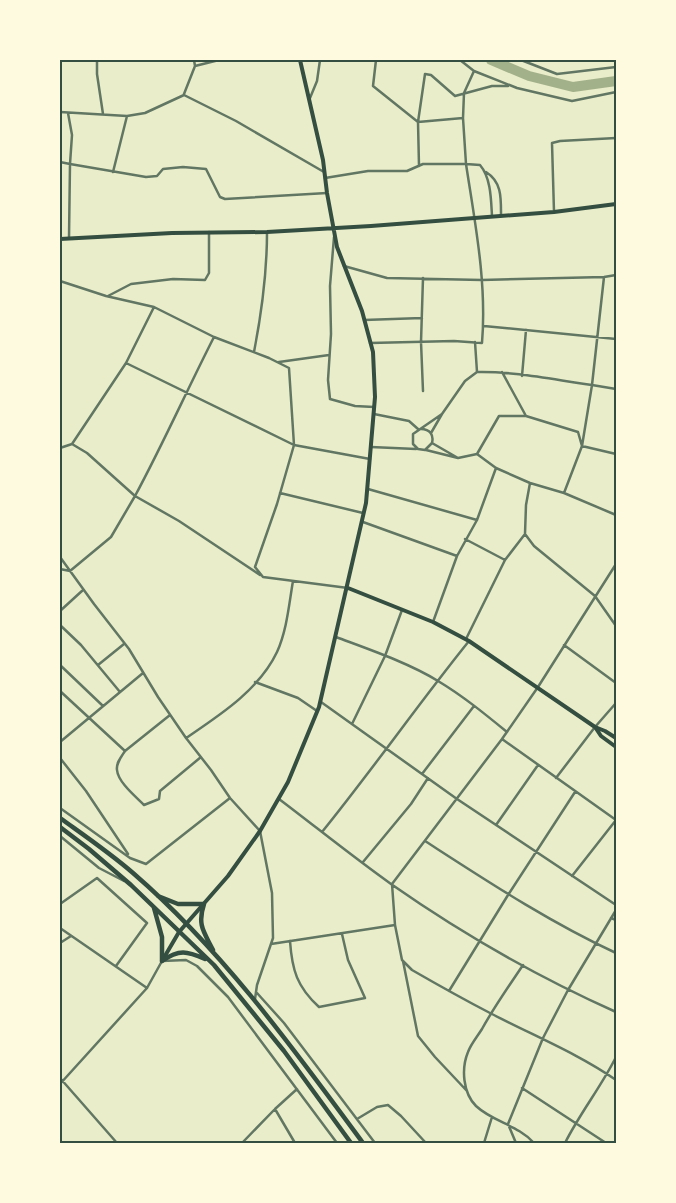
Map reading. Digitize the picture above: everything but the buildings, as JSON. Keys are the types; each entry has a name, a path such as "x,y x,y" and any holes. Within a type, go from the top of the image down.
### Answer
{"highway":[{"path":"60,818 120,862 186,924 255,999 363,1143"},
{"path":"60,827 131,885 208,960 284,1051 351,1143"},
{"path":"155,894 178,904 204,904 200,924 216,957"},
{"path":"153,907 162,937 162,961"},
{"path":"162,961 173,954 182,952 208,960"}],"main road":[{"path":"162,961 179,932 228,876 260,831 288,782 320,702 363,522 368,489 374,407 373,352 364,320 337,247 323,160 300,60"},
{"path":"60,239 334,228 554,212 616,204"},
{"path":"348,588 432,622 468,640 595,727 616,738"},
{"path":"595,727 601,736 616,747"}],"street":[{"path":"97,60 97,74 103,114"},
{"path":"60,112 127,116 145,113 184,95 194,66 194,60"},
{"path":"194,66 219,60"},
{"path":"309,100 317,81 320,60"},
{"path":"376,60 373,86 418,122 463,118"},
{"path":"460,60 474,71 510,86 572,101 616,92"},
{"path":"521,60 556,74 616,66"},
{"path":"370,343 482,343 484,326 482,280 466,164 463,118 464,93 474,71"},
{"path":"418,166 418,122 425,74 430,75 455,96 492,86 510,86"},
{"path":"184,95 236,121 325,173"},
{"path":"68,113 72,135 69,239"},
{"path":"113,172 127,116"},
{"path":"554,212 552,143 616,138"},
{"path":"60,162 146,177 157,176 163,169 198,167 206,169 220,197 225,199 327,193"},
{"path":"325,178 368,170 407,171 423,164 480,165 486,172 494,176 499,186 501,216"},
{"path":"486,172 492,217"},
{"path":"334,228 330,286 328,380 330,399 355,406 374,407"},
{"path":"106,296 131,284 173,279 205,280 208,273 209,232"},
{"path":"254,352 266,272 267,232"},
{"path":"344,266 387,278 482,280 604,277 616,275"},
{"path":"564,493 582,446 592,385 604,277"},
{"path":"422,391 423,278"},
{"path":"60,281 106,296 154,307 214,337 289,368 294,445 255,567 263,577"},
{"path":"60,448 72,444 126,362 154,307"},
{"path":"364,320 422,318"},
{"path":"484,326 616,339"},
{"path":"522,376 526,330"},
{"path":"70,571 111,537 160,451 185,393 214,337"},
{"path":"475,342 476,372"},
{"path":"277,362 329,356"},
{"path":"126,362 185,393 237,416 294,445 370,460"},
{"path":"502,371 526,416"},
{"path":"432,443 431,433 442,414 465,381 476,372 502,371 522,376 616,389"},
{"path":"373,414 409,421 420,429 431,433"},
{"path":"418,449 413,444 412,438 420,429 442,414"},
{"path":"371,447 418,449 458,458 477,454 499,416 526,416 578,432 582,446"},
{"path":"425,450 432,443"},
{"path":"432,443 458,458"},
{"path":"72,444 88,453 134,496 179,521 263,577 348,588"},
{"path":"582,446 616,454"},
{"path":"477,454 496,468 530,483 564,493 616,515"},
{"path":"432,622 465,539 477,520 496,468"},
{"path":"322,832 362,782 468,640 505,560 525,534 526,505 530,483"},
{"path":"368,489 477,520"},
{"path":"280,493 364,513"},
{"path":"363,522 458,556"},
{"path":"525,534 534,546 595,596 616,626"},
{"path":"465,539 505,560"},
{"path":"60,557 124,644 186,738 230,798 260,831 272,893 273,938 257,985 255,999"},
{"path":"534,1143 522,1132 492,1117 475,1105 467,1091 434,1057 418,1036 395,925 392,884 507,732 538,687 616,564"},
{"path":"60,569 70,571"},
{"path":"186,738 244,696 277,652 286,622 293,581"},
{"path":"60,610 84,590"},
{"path":"352,724 386,656 402,610"},
{"path":"60,625 81,645 120,692"},
{"path":"336,637 386,656 437,680 507,732"},
{"path":"98,665 124,644"},
{"path":"564,645 616,683"},
{"path":"60,665 103,706"},
{"path":"60,742 143,673"},
{"path":"255,682 298,698 317,711"},
{"path":"60,691 125,751"},
{"path":"320,702 457,799 616,905"},
{"path":"556,778 616,703"},
{"path":"422,774 474,706"},
{"path":"170,715 125,751 118,762 117,770 121,779 144,804 159,799 160,791 201,757"},
{"path":"502,739 616,820 572,876"},
{"path":"60,758 86,791 130,858"},
{"path":"496,825 538,764"},
{"path":"363,862 411,804 428,778"},
{"path":"449,991 479,940 575,792"},
{"path":"60,808 130,858 146,864 230,798"},
{"path":"279,799 392,884 479,940 568,990 616,1012"},
{"path":"60,836 99,868 131,885"},
{"path":"425,841 508,895 616,953"},
{"path":"60,904 98,878 147,923 116,966"},
{"path":"516,1143 508,1124 542,1038 568,990 616,910"},
{"path":"611,918 616,920"},
{"path":"271,944 395,925"},
{"path":"60,928 146,988"},
{"path":"290,941 291,964 297,978 309,998 319,1007 365,998 348,960 342,934"},
{"path":"60,943 71,936"},
{"path":"117,1143 61,1081 146,988 162,961 186,960 197,966 228,997 337,1143"},
{"path":"402,960 412,970 449,991 491,1014 542,1038 616,1080"},
{"path":"467,1091 464,1072 468,1053 523,965"},
{"path":"257,992 284,1023 375,1143"},
{"path":"565,1143 608,1074 616,1057"},
{"path":"522,1088 606,1143"},
{"path":"242,1143 275,1109 298,1089"},
{"path":"357,1119 377,1107 388,1105 426,1143"},
{"path":"275,1109 295,1143"},
{"path":"484,1143 492,1117"}],"waterway":[{"path":"491,60 529,76 573,87 616,81"}]}
